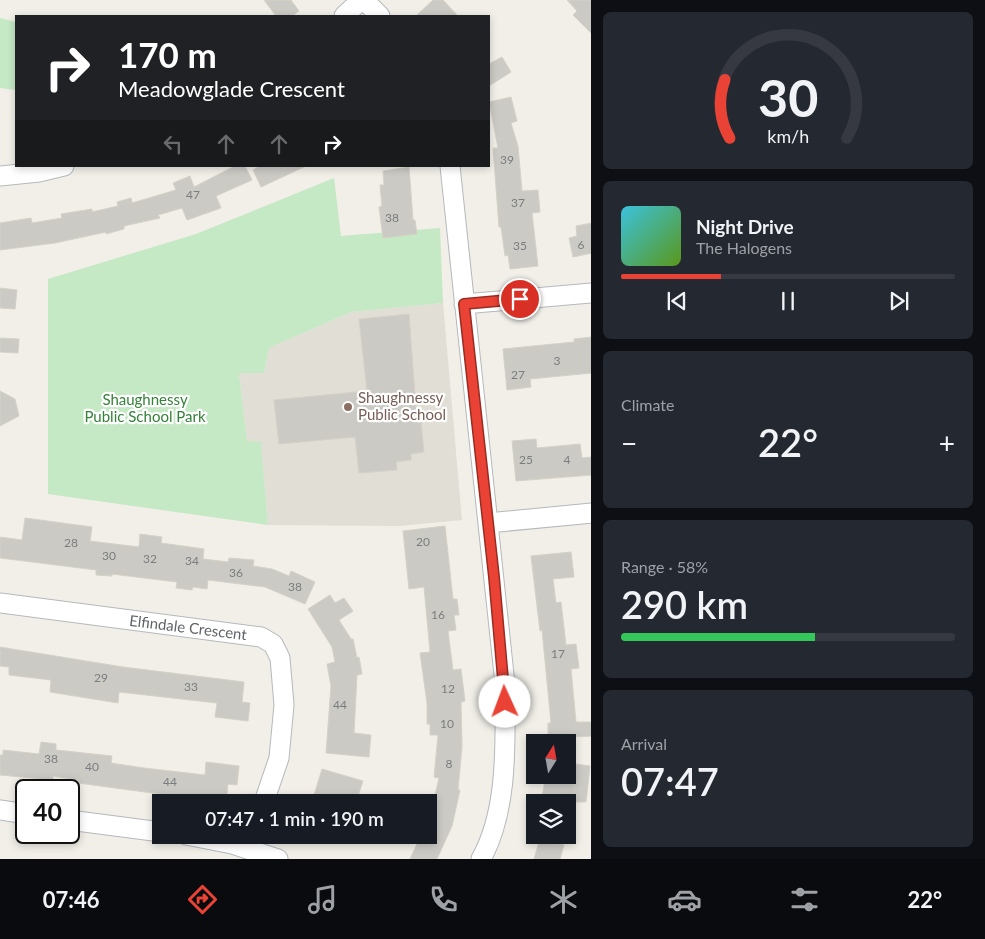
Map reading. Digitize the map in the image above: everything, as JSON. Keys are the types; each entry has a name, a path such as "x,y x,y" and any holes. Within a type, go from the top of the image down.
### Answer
{"street":[{"path":"345,15 362,0 379,15"},
{"path":"0,176 39,172 60,167"},
{"path":"450,167 505,684 505,757 498,807 481,859"},
{"path":"464,304 591,293"},
{"path":"488,524 591,513"},
{"name":"Elfindale Crescent","path":"0,603 261,637 273,644 280,658 284,705 279,758 267,794"},
{"path":"0,810 15,812"},
{"path":"80,821 152,831"},
{"path":"230,844 249,848 278,859"}],"shaded area":[{"name":"Shaughnessy Public School","path":"443,303 462,520 399,526 268,525 261,442 247,442 239,373 264,373 269,348 351,312"}],"green space":[{"path":"0,18 15,22 15,90 0,88"},
{"name":"Shaughnessy Public School Park","path":"334,178 341,236 440,228 443,303 351,312 269,348 264,373 239,373 247,441 261,442 268,525 48,494 48,279 196,234"}],"building":[{"path":"264,0 291,0 299,11 293,15 275,15"},
{"path":"433,0 443,0 457,15 417,15"},
{"path":"567,0 591,0 591,33 573,15 577,11"},
{"path":"502,57 511,72 490,85 490,63"},
{"path":"511,97 517,121 511,123 518,146 522,191 538,190 540,212 532,213 538,266 510,269 508,255 505,256 501,227 499,227 493,148 498,148 490,102"},
{"path":"233,167 246,167 252,180 216,196 221,208 187,220 182,208 158,215 160,218 124,226 124,229 106,234 106,232 55,243 0,250 0,223 31,218 32,223 62,218 61,214 92,209 92,212 118,206 117,202 131,198 132,203 176,190 173,183 190,176 194,187"},
{"path":"258,167 304,167 261,187 253,170"},
{"path":"409,167 413,220 415,220 417,234 383,238 379,207 382,206 380,185 384,185 383,171"},
{"path":"591,223 591,253 573,257 569,238 577,236 576,226"},
{"path":"0,288 17,290 15,309 0,308"},
{"path":"409,314 417,423 421,422 424,452 411,454 411,460 396,462 397,470 359,473 355,437 279,444 274,400 367,391 359,319"},
{"path":"591,337 591,373 530,379 531,387 507,390 503,349 574,342 574,339"},
{"path":"0,338 19,339 18,353 0,352"},
{"path":"0,391 15,399 19,416 0,426"},
{"path":"536,439 537,448 580,444 582,458 591,457 591,475 516,481 512,441"},
{"path":"25,518 92,527 90,541 139,547 140,534 162,537 161,543 204,549 203,559 228,562 229,558 254,560 253,566 272,569 289,576 291,571 315,582 305,604 265,587 208,580 207,589 193,587 192,590 176,588 177,582 112,574 112,576 96,575 96,570 0,558 0,537 22,540"},
{"path":"445,526 453,599 457,599 459,615 454,615 456,630 448,631 453,670 461,669 465,701 461,702 462,747 458,790 460,790 452,826 437,859 410,859 417,844 437,844 437,794 435,794 439,778 434,777 438,735 430,735 430,724 427,724 427,703 420,653 430,652 424,587 409,589 403,531"},
{"path":"571,552 574,577 553,579 556,603 561,602 566,645 576,644 579,668 571,669 576,722 591,722 591,736 576,737 576,734 548,734 548,723 551,723 542,630 540,631 531,556"},
{"path":"330,595 335,603 344,598 353,611 339,620 351,639 353,639 357,658 359,657 362,674 357,675 354,733 371,735 369,757 326,753 331,686 327,664 335,662 332,647 308,609"},
{"path":"0,647 123,667 244,682 242,702 250,703 248,721 215,717 217,703 119,692 118,703 50,692 51,680 9,675 9,667 0,666"},
{"path":"41,742 56,744 56,750 112,756 111,763 144,768 205,775 206,762 239,766 237,785 228,784 227,794 160,794 80,783 80,779 53,776 53,779 42,779 0,775 0,755 3,755 3,750 39,754"},
{"path":"576,764 590,766 586,802 576,802 576,794 542,794 544,784 576,784"},
{"path":"322,769 363,781 359,794 314,794"},
{"path":"538,844 564,845 560,859 534,859"}],"place":[{"name":"Shaughnessy Public School","path":"348,407"}],"route":[{"path":"505,702 505,684 494,577 464,304 520,299"}]}
